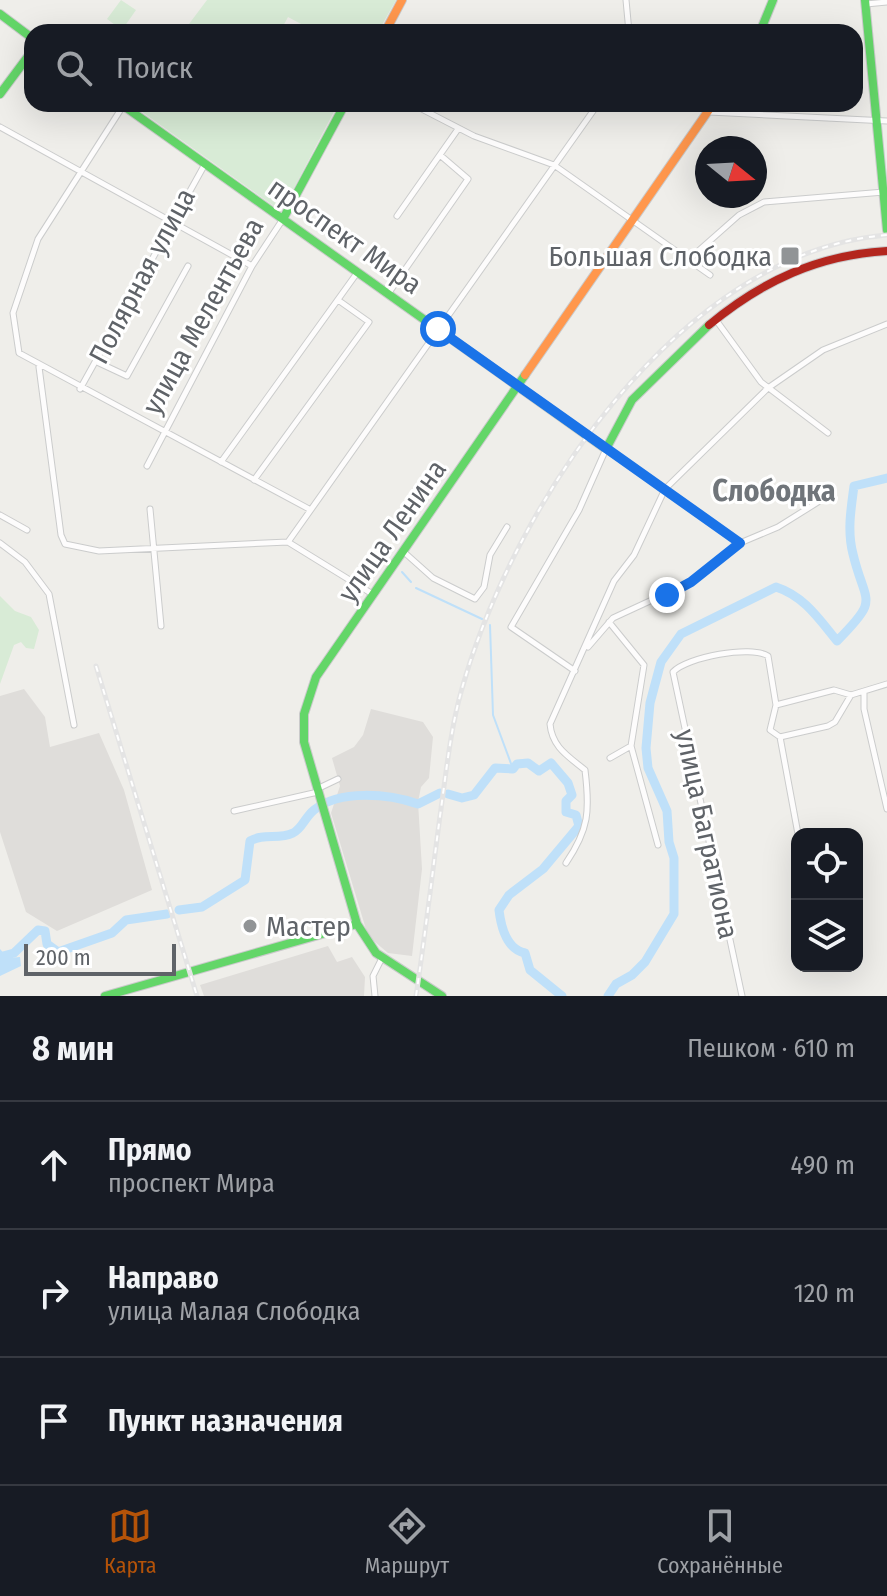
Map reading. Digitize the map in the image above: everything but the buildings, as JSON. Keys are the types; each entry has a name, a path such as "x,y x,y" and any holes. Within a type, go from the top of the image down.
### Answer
{"main road":[{"path":"389,24 402,0"},
{"path":"763,24 773,0"},
{"path":"866,2 883,121 887,230"},
{"path":"0,14 24,32"},
{"path":"0,94 24,62"},
{"name":"проспект Мира","path":"132,112 606,449"},
{"name":"улица Мелентьева","path":"283,219 341,112"},
{"name":"улица Ленина","path":"442,996 382,958 365,941 357,924 304,742 306,704 316,677 405,553 707,112"},
{"path":"606,449 633,399 716,320 765,285 792,271 846,255 887,251"},
{"path":"105,996 357,924"}],"street":[{"path":"626,0 628,24"},
{"path":"866,2 887,2"},
{"path":"118,112 38,239 13,313 19,353 80,389 309,509"},
{"path":"427,112 458,129 554,165 710,275"},
{"path":"288,542 592,112"},
{"path":"763,112 883,121"},
{"path":"0,127 172,219 252,266"},
{"path":"397,216 458,129"},
{"path":"388,294 468,179 440,155"},
{"name":"Полярная улица","path":"80,389 205,164"},
{"path":"687,261 739,215 764,202 885,192"},
{"name":"улица Мелентьева","path":"147,466 252,266 283,219"},
{"path":"97,362 127,376 188,266"},
{"path":"221,462 357,273"},
{"path":"254,480 369,322 338,300"},
{"path":"716,320 768,388 828,433"},
{"path":"566,863 582,839 588,793 585,770 551,738 550,724 614,581 634,555 665,489 768,388 823,350 887,324"},
{"path":"39,366 61,535 65,544 83,549 157,549 288,542 374,595"},
{"path":"575,671 511,627 579,510 606,449"},
{"name":"проспект Мира","path":"606,449 740,543"},
{"path":"583,653 609,622 691,582 740,543 778,527 818,502"},
{"path":"150,509 157,549 161,626"},
{"path":"0,515 27,530"},
{"path":"405,553 433,578 475,599 484,587 490,555 507,527"},
{"path":"0,543 25,562 49,594 74,725"},
{"name":"улица Багратиона","path":"609,622 645,668 637,695 631,746 658,845"},
{"name":"улица Багратиона","path":"742,996 673,672 693,661 751,649 761,652 768,656 776,705"},
{"path":"797,828 780,737 770,730 776,705 834,690 851,695 887,684"},
{"path":"864,692 864,709 887,809"},
{"path":"780,737 835,722 851,695"},
{"path":"610,758 631,746"},
{"path":"234,811 319,793 338,779"},
{"path":"375,996 373,976 382,958"}],"shaded area":[{"path":"24,689 45,717 50,747 99,733 124,790 152,890 57,931 26,912 0,832 0,696"},
{"path":"371,709 423,722 433,737 429,778 421,787 418,802 422,869 412,956 388,953 368,936 331,813 340,786 332,758 354,747 363,735"},
{"path":"328,946 337,962 352,957 365,977 364,996 204,996 200,985"}],"green space":[{"path":"121,0 136,10 126,24 114,24 107,19"},
{"path":"207,0 396,0 382,24 301,24 288,17 284,24 189,24"},
{"path":"142,112 334,112 285,205 278,209"},
{"path":"0,596 15,611 31,617 39,630 34,649 26,648 21,642 14,645 0,684"}],"water":[{"path":"0,949 8,958 20,957 21,966 0,976"}],"waterway":[{"path":"608,996 616,984 632,975 645,962 674,914 674,858 669,842 667,811 648,768 646,748 650,703 661,662 681,634 776,587 803,602 837,641 860,616 866,600 850,537 854,486 887,478"},
{"path":"370,553 385,562"},
{"path":"402,572 411,582"},
{"path":"416,588 482,619"},
{"path":"490,625 493,715 513,769"},
{"path":"448,794 462,798 474,795 495,768 513,769 517,764 528,763 539,771 551,763 568,783 572,795 566,801 566,812 576,815 579,826 543,869 509,895 499,910 509,942 525,953 530,970 562,996"},
{"path":"179,910 202,907 245,880 250,841 293,833 325,803 365,795 418,804 440,793"},
{"path":"0,957 14,953 38,930 45,931 47,944 58,952 112,933 126,920 167,914"}],"railway":[{"path":"416,996 449,753 461,692 485,620 520,545 563,471 615,400 674,338 740,288 811,252 887,235"},
{"path":"96,666 197,996"}],"traffic: fast":[{"path":"763,24 773,0"},
{"path":"865,0 887,230"},
{"path":"0,14 24,32"},
{"path":"0,94 24,62"},
{"path":"132,112 606,449 632,400 709,325"},
{"path":"283,219 341,112"},
{"path":"105,996 357,924 304,742 304,714 316,677 525,375"},
{"path":"357,924 376,953 442,996"}],"traffic: slow":[{"path":"389,24 402,0"},
{"path":"525,375 707,112"}],"traffic: jam":[{"path":"709,325 749,295 792,273 838,258 887,251"}],"place":[{"name":"Большая Слободка","path":"790,256"},
{"name":"Мастер","path":"250,926"}],"district":[{"name":"Слободка","path":"774,491"}],"route":[{"path":"438,329 518,389 740,543 691,582 667,595"}]}
